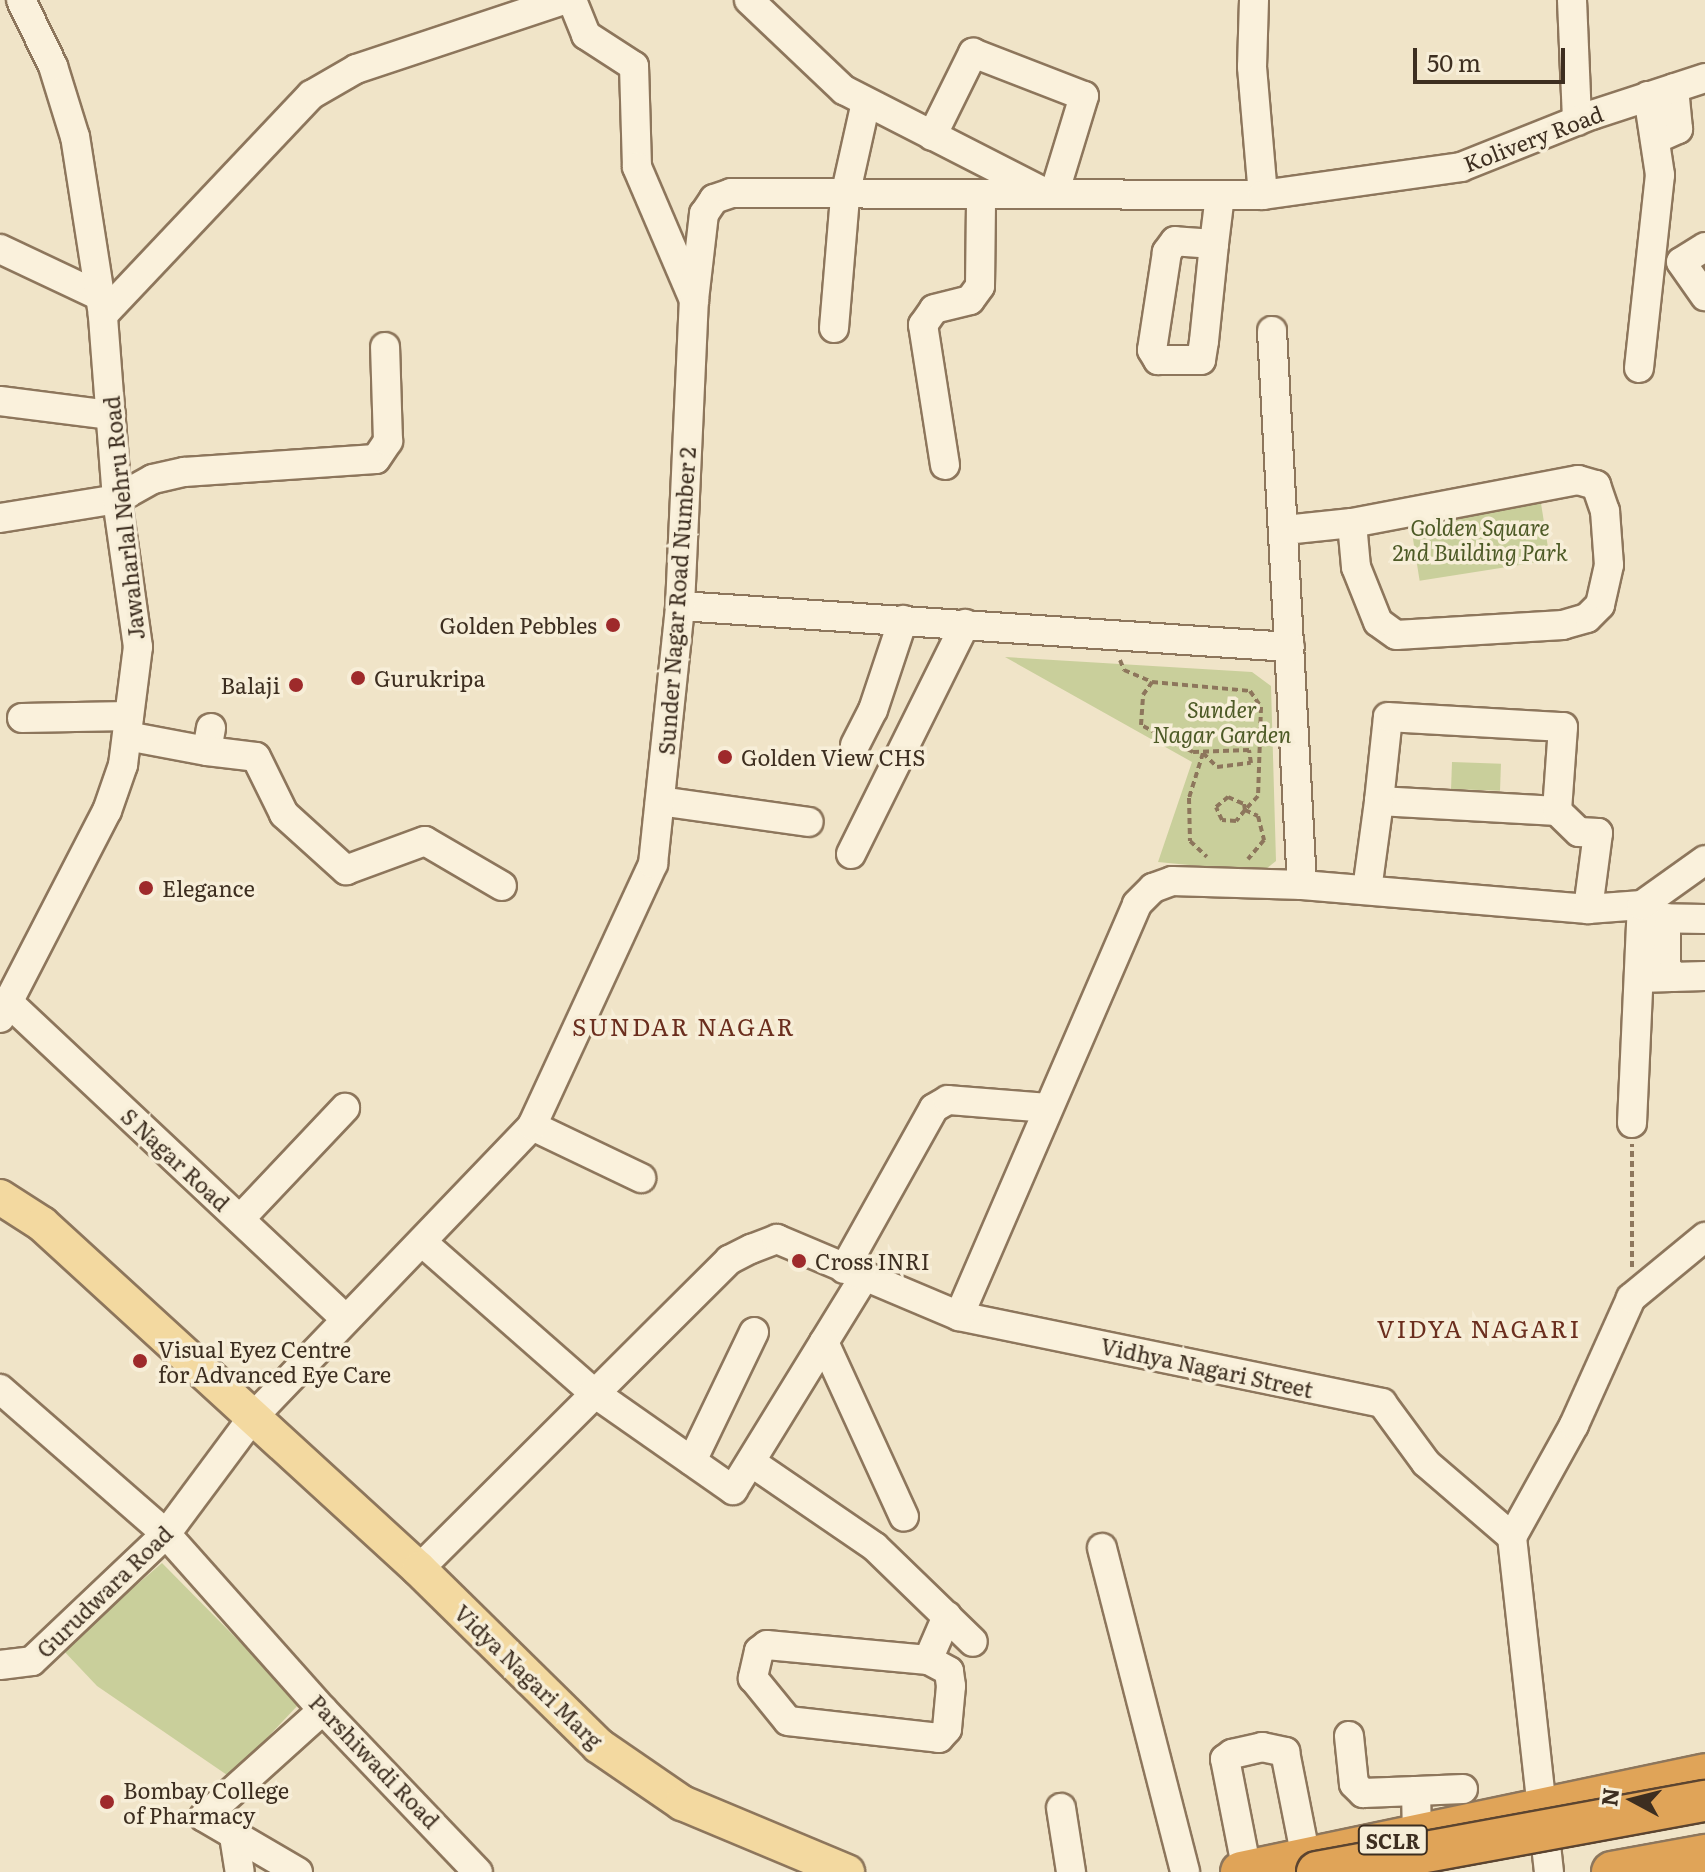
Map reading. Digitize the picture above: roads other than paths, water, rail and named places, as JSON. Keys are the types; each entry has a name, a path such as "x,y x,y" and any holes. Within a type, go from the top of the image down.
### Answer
{"highway":[{"name":"SCLR","path":"1244,1871 1312,1865 1417,1835 1705,1774"},
{"path":"1312,1865 1705,1801"},
{"path":"1456,1872 1705,1828"},
{"path":"1612,1872 1705,1855"}],"main road":[{"path":"0,1174 29,1195 24,1219"},
{"path":"0,1197 24,1219"},
{"name":"Vidya Nagari Marg","path":"24,1219 253,1417 419,1569 599,1746 682,1803 847,1872"}],"street":[{"name":"Jawaharlal Nehru Road","path":"3,1009 107,811 128,726 138,647 117,499 102,306 75,137 53,66 21,0"},
{"path":"0,249 102,306 311,95 356,69 563,0"},
{"path":"572,0 586,35 634,66 637,167 694,300"},
{"path":"749,0 844,90 932,136 1049,194 1084,96 973,53 932,136"},
{"path":"1254,0 1252,67 1263,195"},
{"path":"1572,0 1577,121"},
{"name":"Kolivery Road","path":"1263,195 1461,167 1577,121 1705,78"},
{"path":"1639,368 1660,175 1658,138 1678,129 1661,92"},
{"path":"834,328 845,196 866,102"},
{"name":"Sunder Nagar Road Number 2","path":"253,1417 532,1126 653,864 680,606 694,300 704,214 714,199 731,193 981,198 1049,194 1263,195"},
{"path":"1214,244 1220,195"},
{"path":"945,465 923,325 934,309 970,300 980,286 981,198"},
{"path":"1705,247 1681,262 1705,296"},
{"path":"1272,331 1302,885"},
{"path":"0,518 117,499 153,479 184,472 376,459 388,441 385,347"},
{"path":"0,401 111,415"},
{"path":"1285,530 1352,523 1578,480 1596,485 1605,511 1609,565 1600,605 1587,618 1563,625 1396,635 1378,622 1356,567 1352,523"},
{"path":"680,606 1290,647"},
{"path":"855,745 873,710 903,620"},
{"path":"851,854 965,624"},
{"path":"1367,890 1388,717 1563,727 1557,811"},
{"path":"22,718 128,726 209,740 256,757 284,814 346,870 425,841 502,886"},
{"path":"660,801 809,822"},
{"path":"1379,801 1557,811 1588,832 1579,909"},
{"path":"1632,1123 1639,978 1650,914 1705,860"},
{"path":"959,1316 1137,904 1153,888 1172,881 1302,885 1705,919"},
{"path":"1650,914 1666,967 1675,977"},
{"path":"1639,978 1705,976"},
{"name":"S Nagar Road","path":"3,1009 240,1219 346,1319"},
{"path":"422,1242 593,1392 733,1490 824,1342 934,1108 948,1100 1047,1108"},
{"path":"240,1219 345,1108"},
{"path":"532,1126 641,1178"},
{"path":"1549,1872 1545,1807 1512,1537 1574,1425 1631,1298 1705,1237"},
{"name":"Vidhya Nagari Street","path":"419,1569 593,1392 729,1260 777,1239 959,1316 1382,1403 1426,1463 1512,1537"},
{"path":"692,1461 754,1332"},
{"path":"824,1342 904,1517"},
{"path":"0,1389 166,1534"},
{"name":"Gurudwara Road","path":"0,1665 32,1661 166,1534 253,1417"},
{"path":"751,1462 875,1547 973,1642"},
{"name":"Parshiwadi Road","path":"166,1534 323,1710 478,1872"},
{"path":"1102,1548 1185,1872"},
{"path":"928,1660 947,1616"},
{"path":"767,1645 928,1660 949,1671 951,1686 947,1729 939,1738 788,1721 753,1678 759,1651 767,1645"},
{"path":"298,1872 204,1817 323,1710"},
{"path":"1349,1736 1354,1784 1363,1793 1463,1789"},
{"path":"1244,1871 1225,1759 1262,1747 1285,1752 1312,1865"},
{"path":"1416,1791 1417,1835"},
{"path":"1061,1808 1071,1872"},
{"path":"234,1836 240,1872"}],"place":[{"name":"Golden Pebbles","path":"613,625"},
{"name":"Gurukripa","path":"358,678"},
{"name":"Balaji","path":"296,685"},
{"name":"Golden View CHS","path":"725,757"},
{"name":"Elegance","path":"146,888"},
{"name":"Cross INRI","path":"799,1261"},
{"name":"Visual Eyez Centre for Advanced Eye Care","path":"140,1361"},
{"name":"Bombay College of Pharmacy","path":"107,1802"}],"district":[{"name":"SUNDAR NAGAR","path":"684,1026"},
{"name":"VIDYA NAGARI","path":"1479,1328"}],"park label":[{"name":"Golden Square 2nd Building Park","path":"1480,538"},
{"name":"Sunder Nagar Garden","path":"1222,720"}]}
